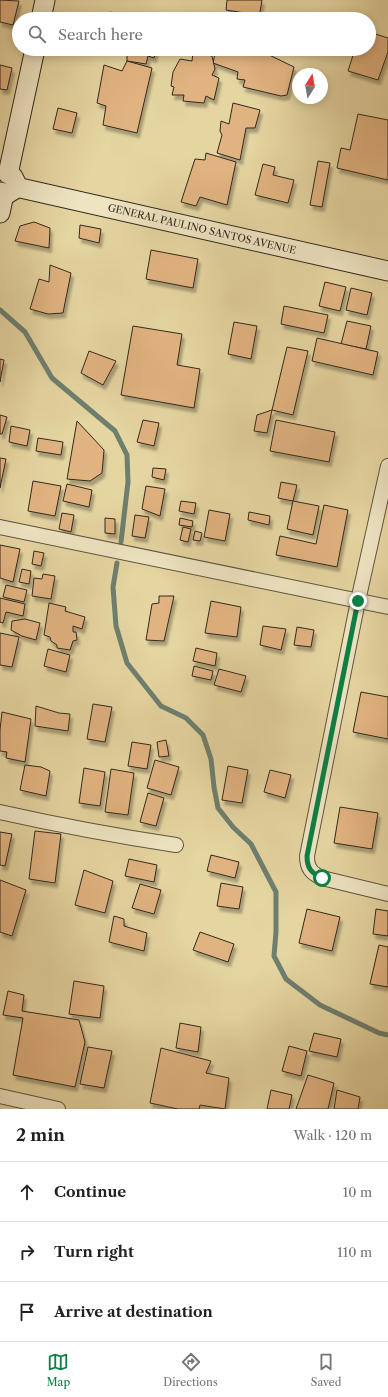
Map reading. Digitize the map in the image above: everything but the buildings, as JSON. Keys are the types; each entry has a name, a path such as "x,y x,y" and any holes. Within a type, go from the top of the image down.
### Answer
{"main road":[{"path":"42,12 45,0"},
{"path":"0,213 33,56"},
{"name":"GENERAL PAULINO SANTOS AVENUE","path":"6,184 388,271"}],"street":[{"path":"388,466 358,601 307,856 309,870 315,875 388,894"},
{"path":"0,527 388,607"},
{"path":"0,812 117,836 176,845"},
{"path":"0,1096 58,1109"}],"waterway":[{"path":"0,310 25,332 52,378 115,431 127,455 128,482 121,542"},
{"path":"117,563 113,587 116,626 127,663 161,706 186,718 203,735 211,759 218,808 233,827 251,844 276,892 276,932 274,956 286,979 320,1005 379,1033 388,1035"}],"route":[{"path":"322,878 309,870 307,856 358,601"}]}
